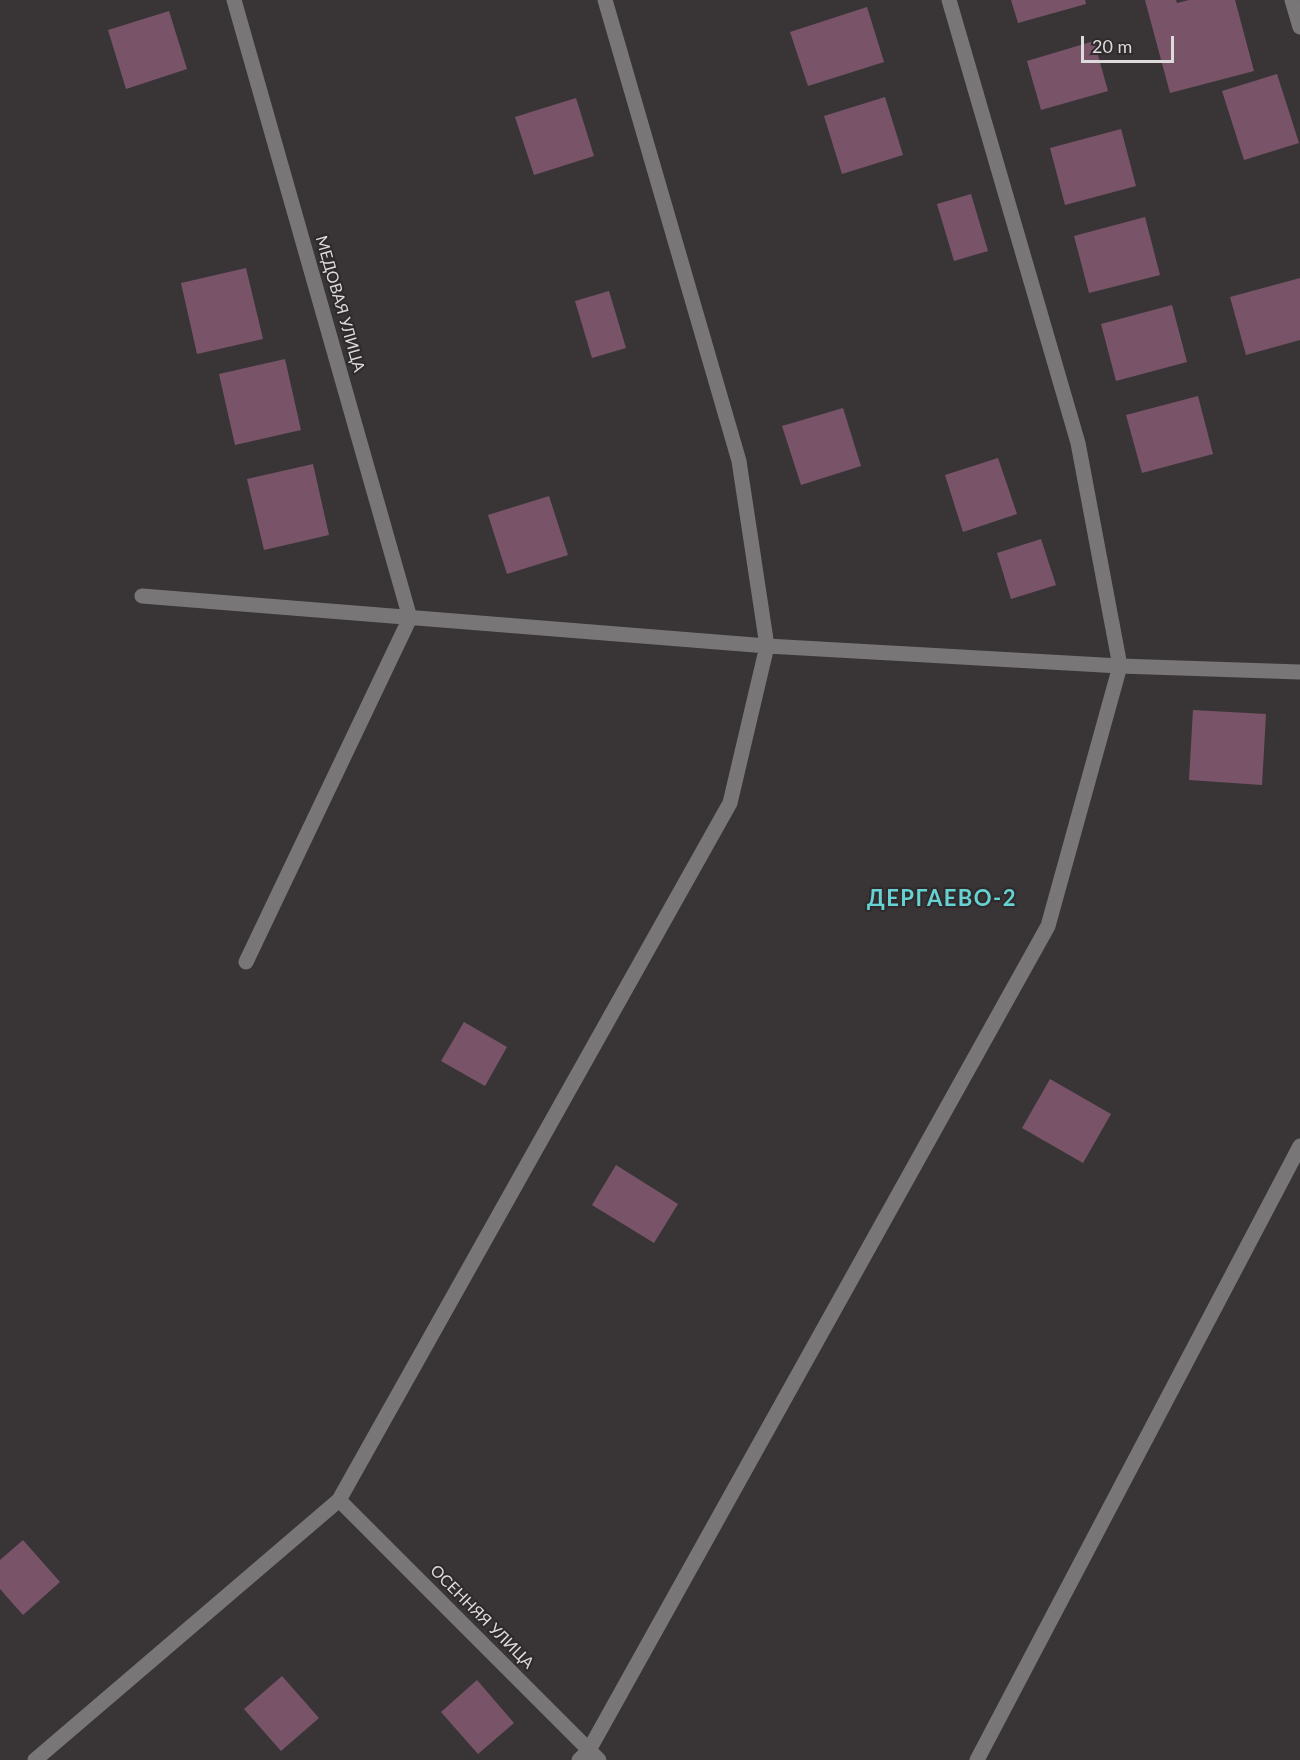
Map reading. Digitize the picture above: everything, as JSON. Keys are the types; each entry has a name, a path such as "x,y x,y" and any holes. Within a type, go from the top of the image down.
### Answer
{"street":[{"name":"МЕДОВАЯ УЛИЦА","path":"234,0 410,618"},
{"path":"35,1760 339,1500 730,803 766,646 739,461 605,0"},
{"path":"589,1757 1048,926 1120,666 1078,443 949,0"},
{"path":"1292,0 1300,27"},
{"path":"142,596 766,646 1120,666 1300,672"},
{"path":"246,962 410,618"},
{"path":"977,1760 1300,1146"},
{"name":"ОСЕННЯЯ УЛИЦА","path":"339,1500 589,1757"}],"building":[{"path":"1011,0 1085,0 1086,4 1018,23"},
{"path":"1145,0 1176,0 1177,3 1189,0 1235,0 1254,71 1170,93"},
{"path":"867,7 884,62 808,86 790,32"},
{"path":"169,11 187,69 126,89 108,30"},
{"path":"1094,41 1108,91 1041,110 1027,61"},
{"path":"1277,74 1299,143 1244,160 1222,91"},
{"path":"885,97 903,155 842,174 824,116"},
{"path":"576,98 594,156 534,175 515,117"},
{"path":"1121,129 1136,186 1065,205 1050,148"},
{"path":"971,194 988,251 954,261 937,204"},
{"path":"1145,217 1160,275 1089,293 1074,236"},
{"path":"246,268 263,339 197,354 181,283"},
{"path":"1300,278 1300,340 1246,355 1230,297"},
{"path":"609,291 626,348 592,358 575,301"},
{"path":"1172,305 1187,362 1116,381 1101,324"},
{"path":"285,359 301,430 235,445 219,374"},
{"path":"1198,396 1213,454 1142,473 1126,415"},
{"path":"843,408 861,466 801,485 782,426"},
{"path":"998,458 1017,514 963,532 945,475"},
{"path":"313,464 329,535 264,550 247,479"},
{"path":"549,496 568,555 507,574 488,515"},
{"path":"1041,539 1056,585 1011,599 997,553"},
{"path":"1193,710 1266,714 1262,785 1189,780"},
{"path":"464,1022 507,1047 485,1086 441,1061"},
{"path":"1050,1079 1111,1114 1083,1163 1022,1128"},
{"path":"616,1165 678,1204 654,1243 592,1205"},
{"path":"23,1540 60,1582 23,1615 0,1589 0,1560"},
{"path":"282,1676 319,1718 281,1751 244,1709"},
{"path":"477,1680 514,1723 478,1754 441,1712"}],"district":[{"name":"ДЕРГАЕВО-2","path":"942,899"}]}
